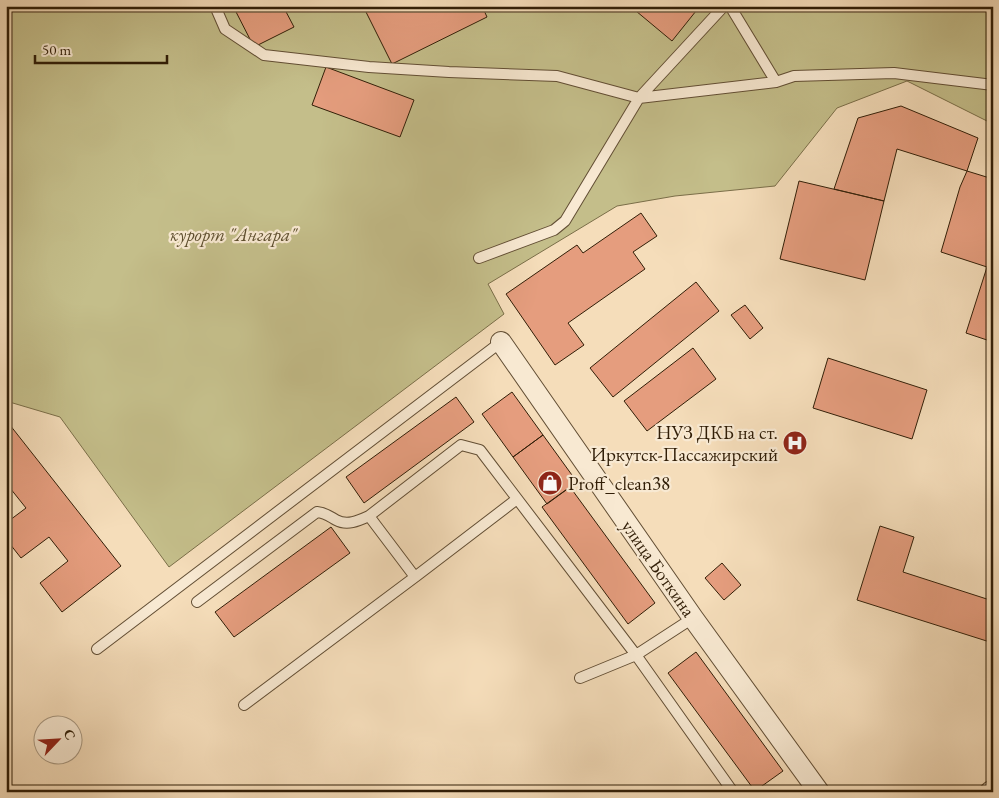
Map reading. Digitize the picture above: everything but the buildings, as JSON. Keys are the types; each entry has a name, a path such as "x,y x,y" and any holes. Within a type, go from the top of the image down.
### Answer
{"street":[{"name":"улица Боткина","path":"501,342 693,618 819,792"}],"lane":[{"path":"215,6 225,28 264,55 439,72 557,76 639,98 776,82 794,76 894,73 993,85"},
{"path":"480,258 554,230 565,220 639,98 724,6"},
{"path":"730,6 776,82"},
{"path":"97,650 501,342"},
{"path":"197,602 317,512 325,512 339,522 354,523 368,516 461,445 480,450 636,655 733,792"},
{"path":"244,705 517,498"},
{"path":"368,516 415,577"},
{"path":"580,678 636,655 693,618"}],"green space":[{"name":"курорт \"Ангара\"","path":"6,6 993,6 993,124 907,81 837,108 775,186 675,196 617,206 488,284 504,314 169,567 60,417 6,401"}],"place":[{"name":"НУЗ ДКБ на ст. Иркутск-Пассажирский","path":"795,443"},
{"name":"Proff_clean38","path":"550,483"}]}
